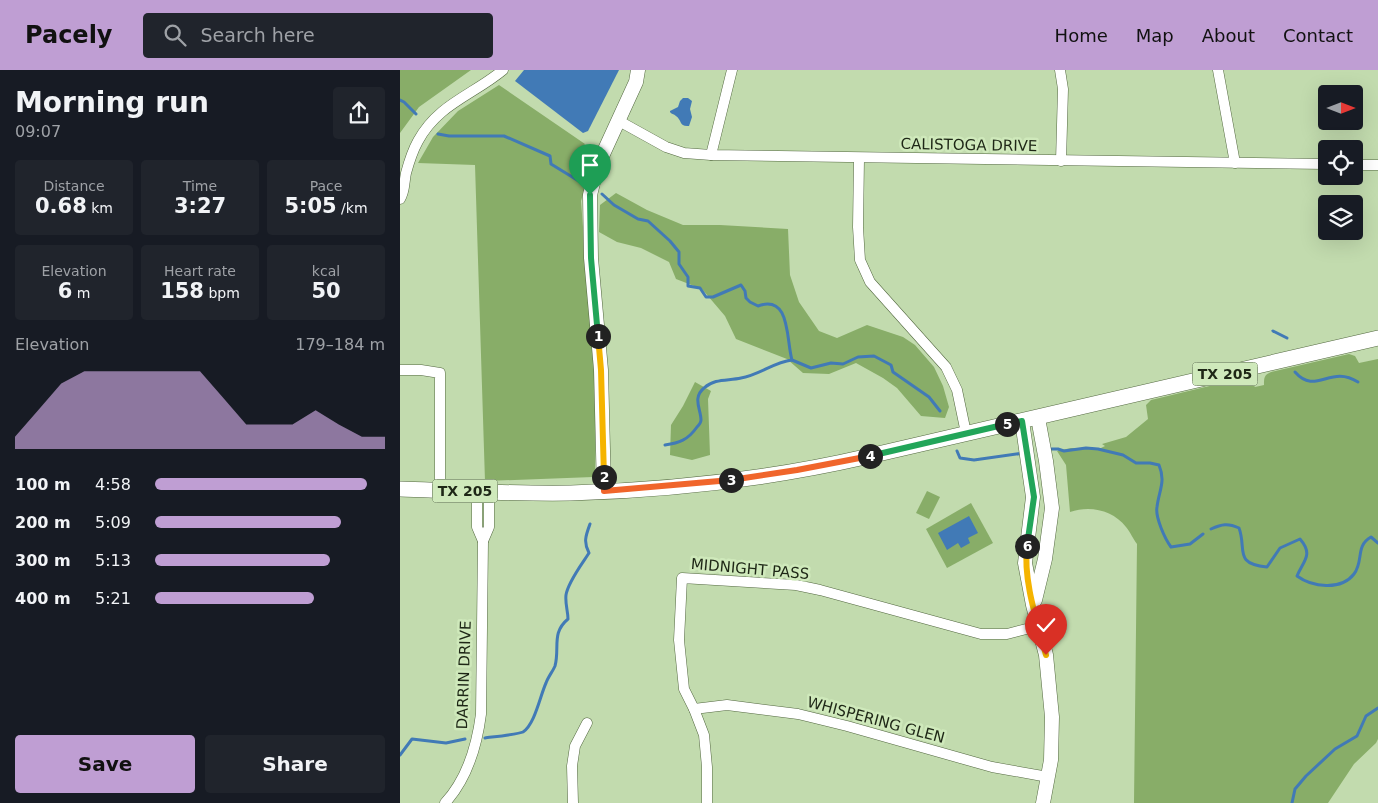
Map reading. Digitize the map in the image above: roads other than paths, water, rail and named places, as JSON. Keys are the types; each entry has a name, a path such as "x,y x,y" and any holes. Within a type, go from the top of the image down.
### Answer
{"main road":[{"name":"TX 205","path":"400,489 541,493 604,491 715,482 797,470 851,460 1038,418 1378,338"}],"street":[{"path":"401,198 411,156 418,140 430,124 458,98 491,80 502,70"},
{"path":"604,491 601,370 591,258 590,195 597,167 636,82 638,70"},
{"path":"711,155 732,70"},
{"path":"1060,70 1063,89 1061,161"},
{"path":"1218,70 1235,164"},
{"name":"CALISTOGA DRIVE","path":"619,121 666,147 684,153 711,155 859,159 1318,164"},
{"path":"859,159 858,227 860,260 870,282 946,367 957,390 966,433"},
{"path":"1363,165 1378,165"},
{"path":"400,370 421,370 440,374 440,491"},
{"path":"1034,605 1045,559 1052,508 1038,418"},
{"path":"1022,421 1034,497 1025,563 1046,655 1052,717 1051,760 1043,803"},
{"name":"DARRIN DRIVE","path":"448,802 468,764 479,724 482,541 477,527 483,492"},
{"name":"MIDNIGHT PASS","path":"707,803 707,767 704,735 684,689 679,640 682,578 787,585 820,590 981,634 1007,634 1038,626"},
{"name":"WHISPERING GLEN","path":"694,709 727,705 798,714 856,728 992,767 1048,777"},
{"path":"573,803 572,766 575,746 587,722"}],"water":[{"path":"524,70 619,70 588,131 583,133 515,81"},
{"path":"683,98 688,98 692,101 690,109 692,117 689,126 682,124 670,112 678,107"},
{"path":"969,516 978,533 968,538 970,543 961,548 958,543 947,550 938,533"}],"waterway":[{"path":"400,100 416,114"},
{"path":"438,134 449,136 504,136 550,156 551,164 582,183"},
{"path":"602,194 614,205 638,219 648,221 670,241 679,252 679,264 688,277 688,286 700,288 706,297 713,297 741,285 745,291 746,298 750,302 758,306 769,304 776,307 782,313 785,321 792,360 811,368 831,363 843,364 858,357 874,356 891,365 893,372 929,397 940,411"},
{"path":"1273,331 1287,338"},
{"path":"665,445 687,438 700,424 701,416 698,396 708,385 717,381 748,376 779,363 792,360"},
{"path":"1295,372 1303,379 1310,381 1339,376 1348,377 1358,382"},
{"path":"1047,449 1064,451 1086,448 1098,449 1123,455 1136,463 1159,465 1162,481 1157,511 1161,528 1171,547 1190,544 1203,534"},
{"path":"957,451 960,458 974,460 1024,453"},
{"path":"485,738 523,732 531,723 547,681 555,666 558,635 563,624 568,619 566,598 569,584 589,553 586,535 590,524"},
{"path":"1211,529 1225,525 1239,528 1245,559 1249,563 1267,567 1280,548 1300,539 1307,554 1297,576 1310,583 1326,586 1342,583 1354,574 1359,564 1361,549 1366,541 1371,537 1378,543"},
{"path":"1292,803 1295,789 1306,776 1335,749 1357,736 1366,716 1378,708"},
{"path":"400,755 412,739 446,743 465,739"}]}
